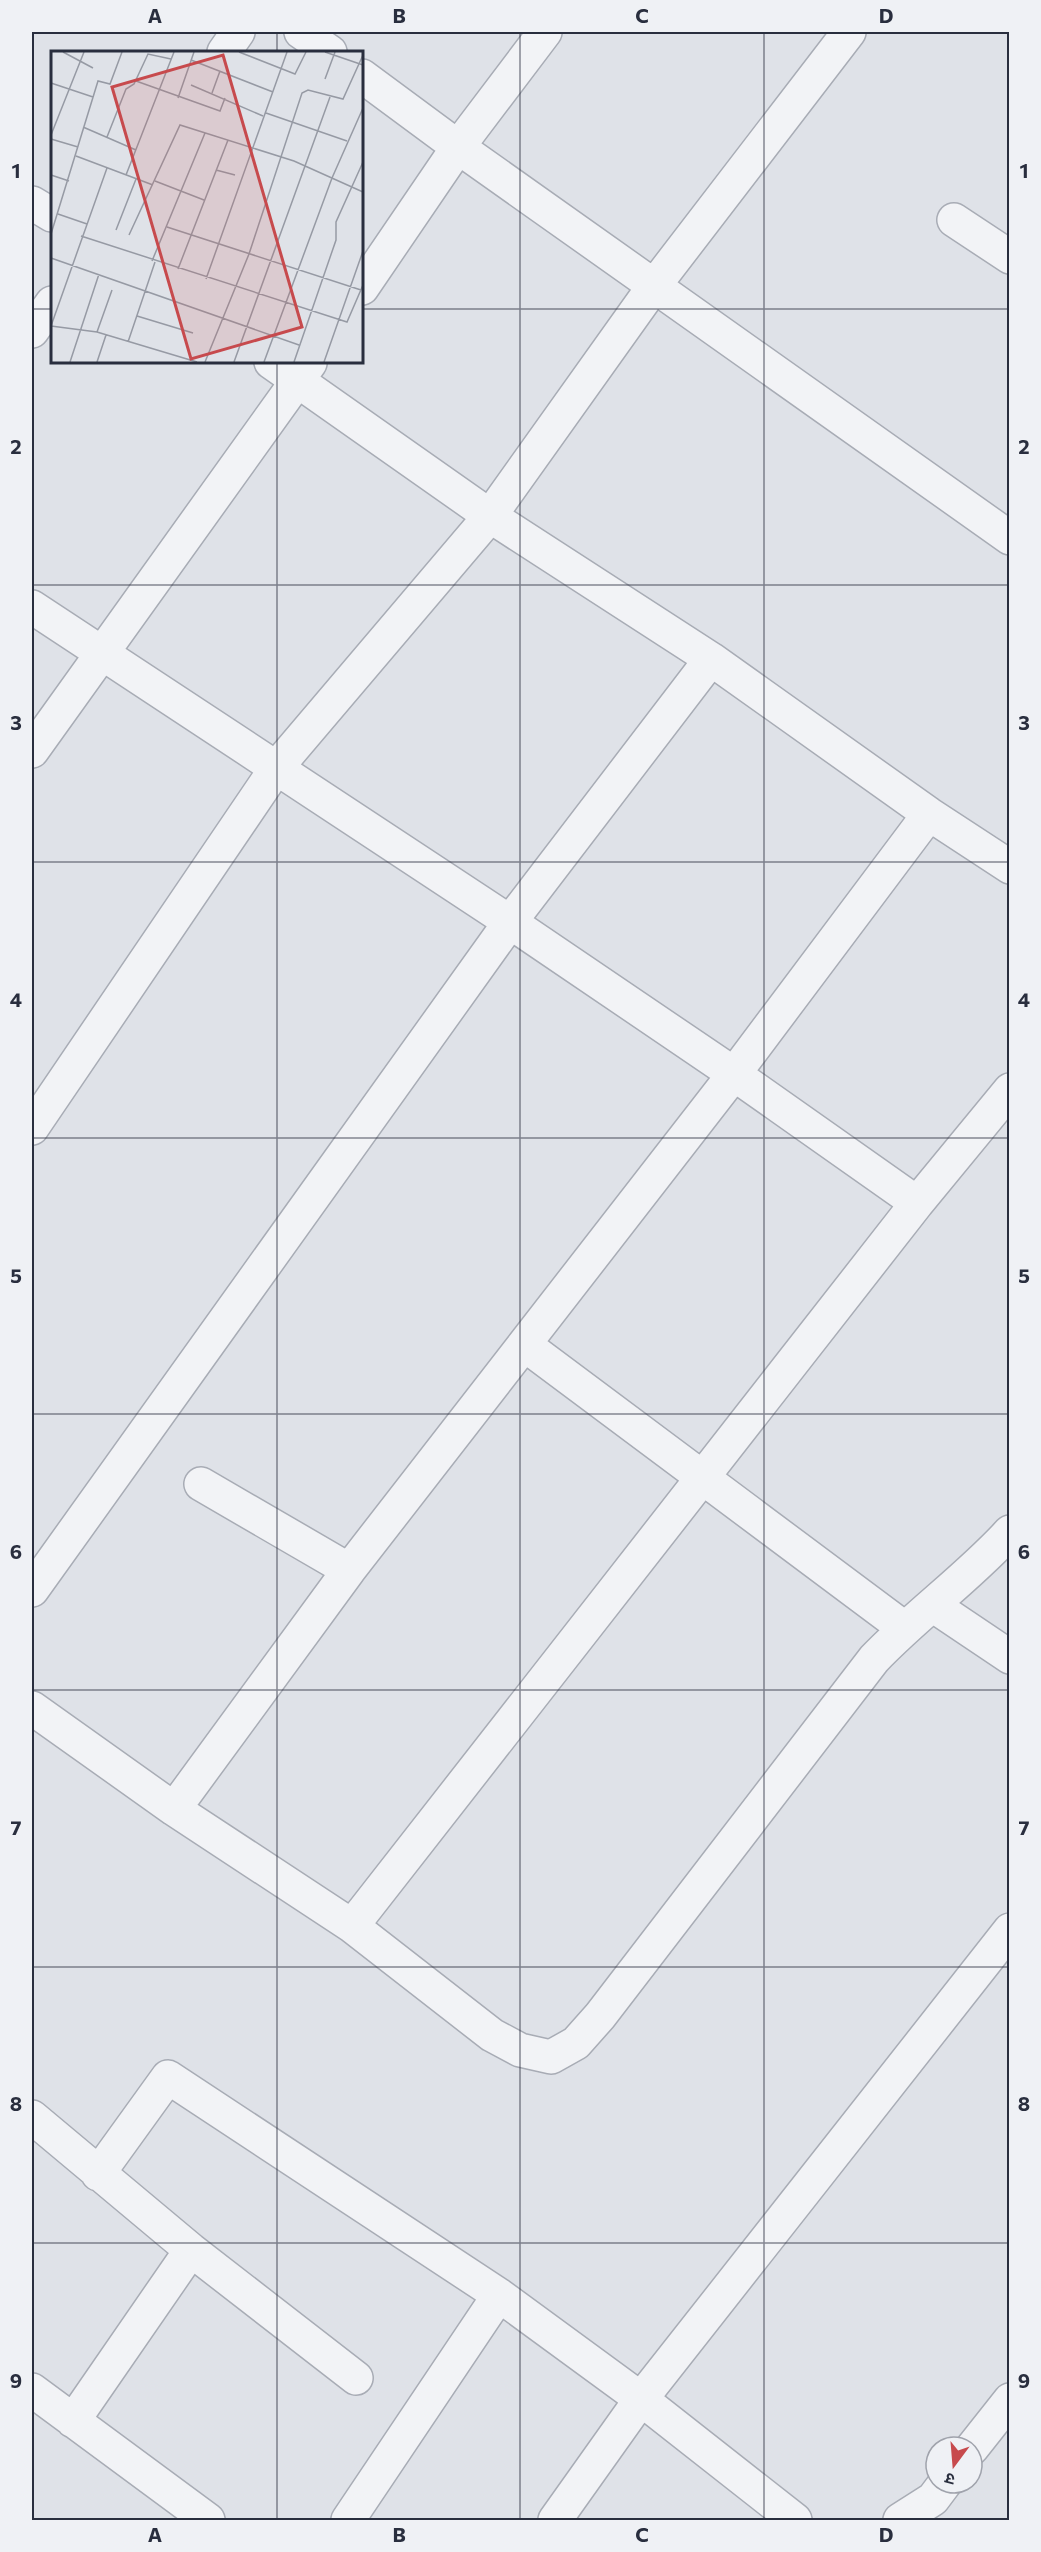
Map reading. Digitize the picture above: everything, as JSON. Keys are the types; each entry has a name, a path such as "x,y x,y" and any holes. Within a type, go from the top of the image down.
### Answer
{"street":[{"path":"225,51 238,32"},
{"path":"301,32 329,51"},
{"path":"363,287 458,147 544,32"},
{"path":"32,1128 277,767 490,516 654,286 849,32"},
{"path":"363,77 458,147 1010,537"},
{"path":"32,202 51,214"},
{"path":"954,220 1010,256"},
{"path":"32,331 51,304"},
{"path":"275,363 304,371 490,516 711,658 929,814 1010,867"},
{"path":"32,752 304,371"},
{"path":"32,607 510,922 734,1074 917,1203"},
{"path":"32,1590 510,922 711,658"},
{"path":"174,1809 349,1570 734,1074 929,814"},
{"path":"352,1926 917,1203 1010,1090"},
{"path":"525,1345 904,1628"},
{"path":"201,1484 349,1570"},
{"path":"32,1708 174,1809 352,1926 492,2035 520,2050 551,2056 576,2043 600,2016 849,1689 904,1628 934,1606 968,1576 1010,1532"},
{"path":"934,1606 1010,1657"},
{"path":"555,2520 641,2399 1005,1944"},
{"path":"98,2174 168,2077 499,2295 641,2399 795,2520"},
{"path":"32,2117 191,2250 356,2378"},
{"path":"74,2421 191,2250"},
{"path":"348,2520 499,2295"},
{"path":"32,2390 208,2520"},
{"path":"982,2435 1010,2400"},
{"path":"900,2520 936,2495"}]}
